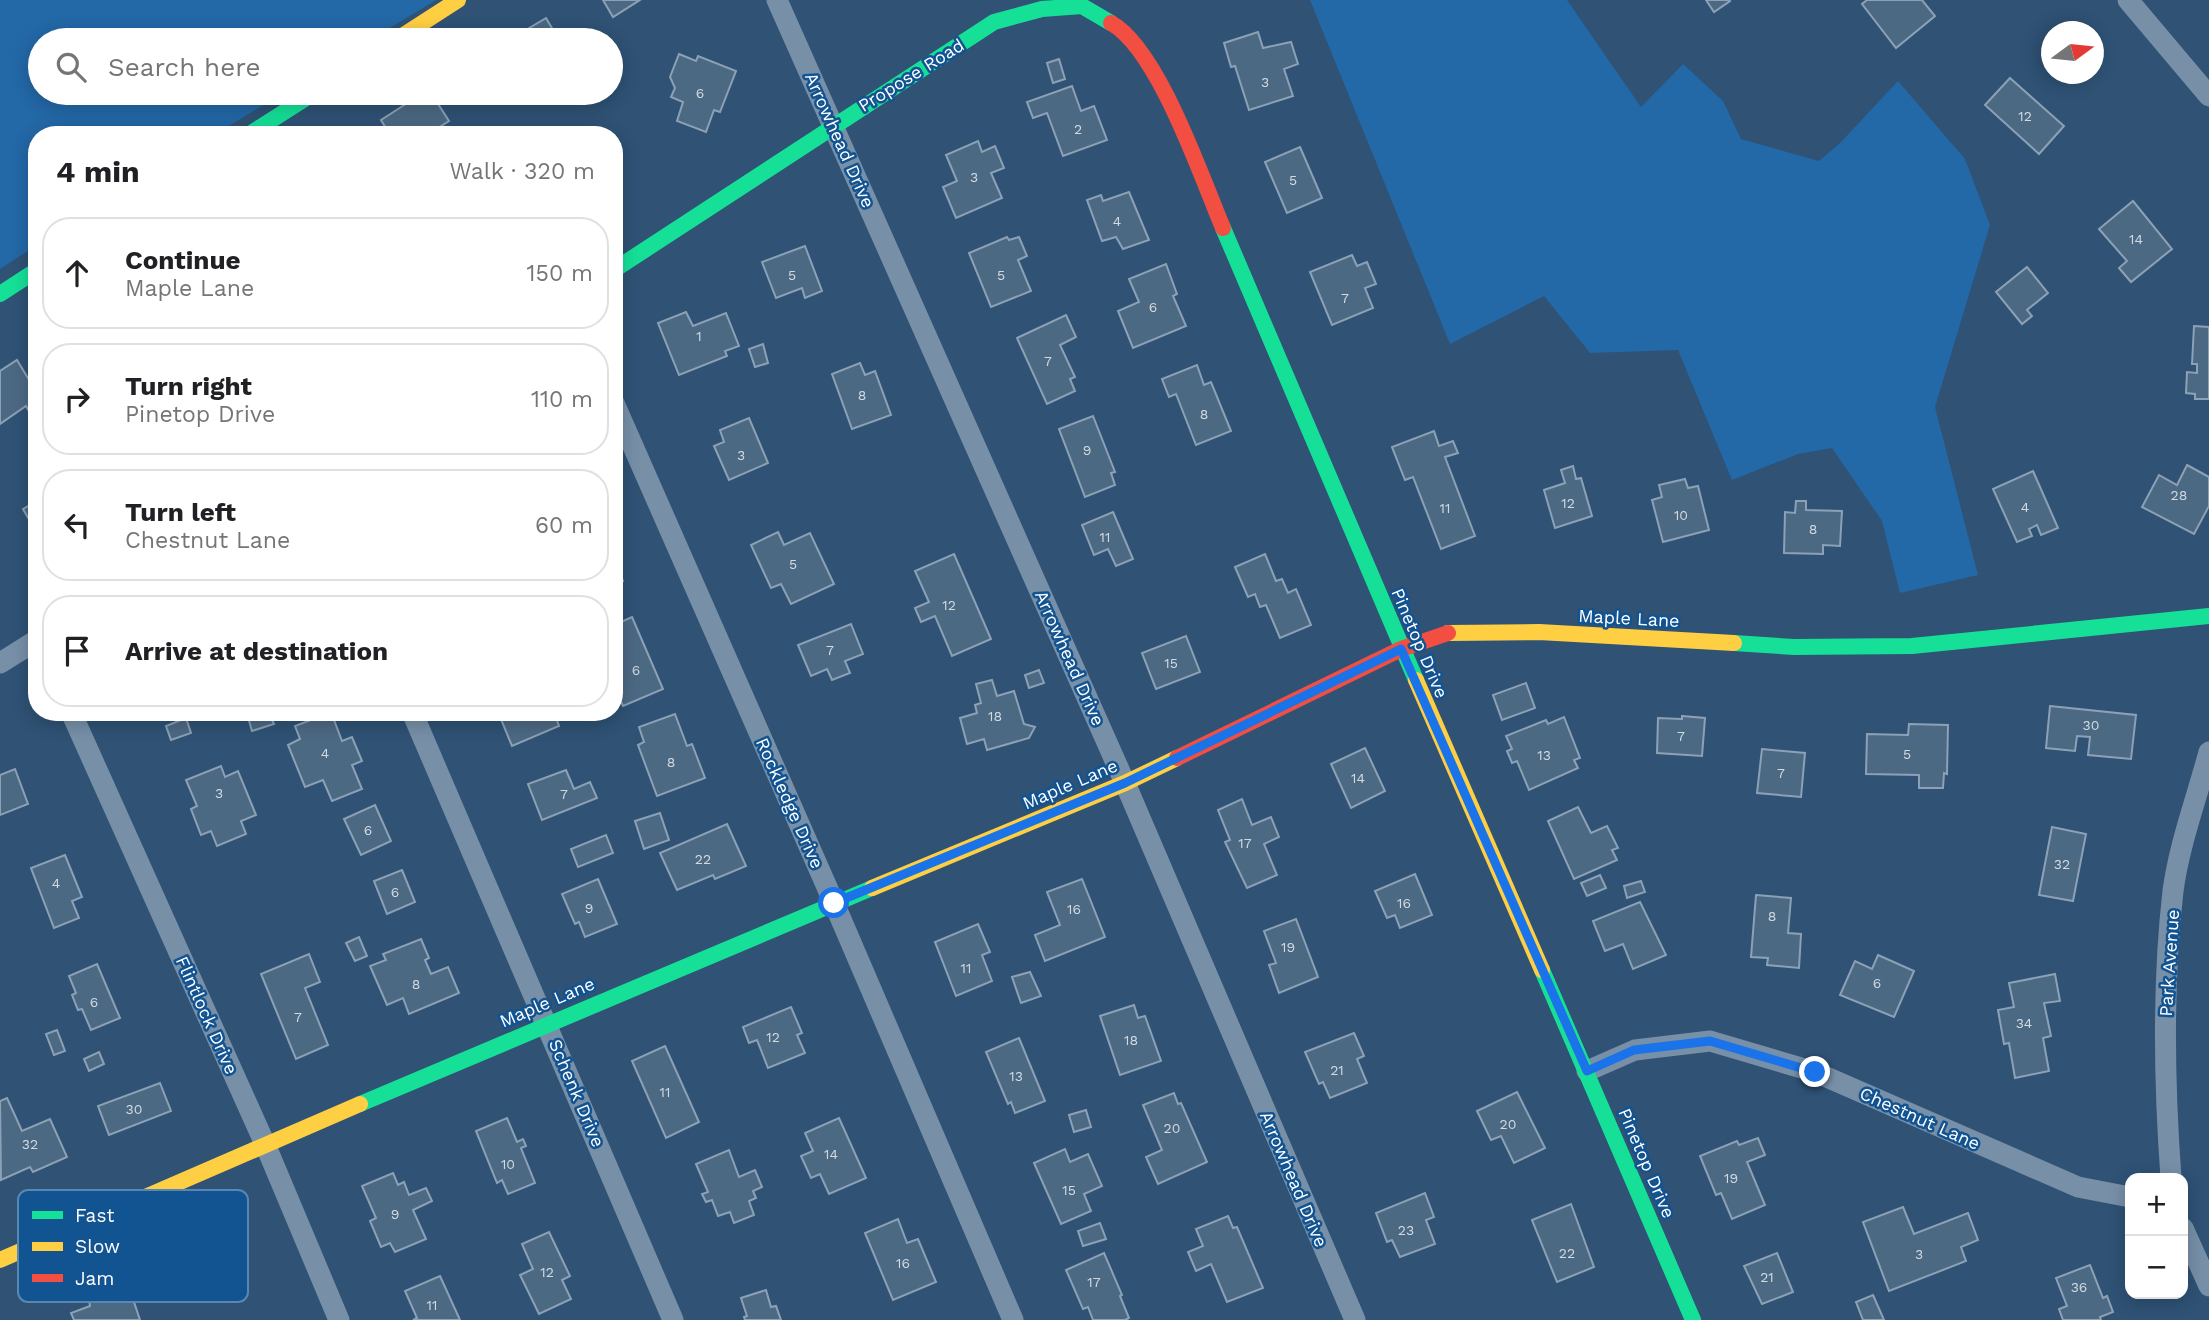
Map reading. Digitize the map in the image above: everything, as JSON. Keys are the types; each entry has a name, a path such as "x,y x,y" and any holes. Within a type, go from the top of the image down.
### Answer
{"street":[{"path":"415,28 458,0"},
{"name":"Arrowhead Drive","path":"777,0 1125,783 1355,1320"},
{"path":"2128,0 2209,96"},
{"name":"Propose Road","path":"623,264 994,22 1042,9 1082,6"},
{"name":"Pinetop Drive","path":"1082,6 1126,31 1170,100 1401,649 1587,1071 1693,1320"},
{"path":"262,126 295,105"},
{"path":"0,294 28,276"},
{"name":"Rockledge Drive","path":"623,423 834,903 1013,1320"},
{"name":"Maple Lane","path":"160,1190 547,1023 1125,783 1401,649 1443,633 1539,632 1794,647 1912,646 2209,616"},
{"path":"0,663 28,646"},
{"name":"Flintlock Drive","path":"75,721 265,1144 339,1320"},
{"name":"Schenk Drive","path":"416,721 673,1320"},
{"name":"Park Avenue","path":"2171,1173 2164,1085 2165,1008 2174,888 2209,752"},
{"name":"Chestnut Lane","path":"1587,1071 1634,1050 1710,1041 1815,1072 2078,1187 2125,1196"},
{"path":"2187,1236 2209,1286"},
{"name":"Maple Lane","path":"0,1260 18,1252"}],"shaded area":[{"path":"0,0 436,0 390,28 28,28 28,105 263,105 229,126 28,126 28,251 0,269"},
{"path":"1310,0 1567,0 1641,107 1683,64 1723,101 1741,139 1819,161 1840,143 1898,81 1965,159 1990,225 1935,407 1978,575 1900,593 1882,521 1832,448 1798,454 1732,480 1678,350 1590,353 1544,296 1450,344"}],"building":[{"path":"603,0 640,0 613,17"},
{"path":"1706,0 1729,0 1730,1 1714,12"},
{"path":"1867,0 1922,0 1935,16 1896,48 1862,4"},
{"path":"546,18 552,28 529,28"},
{"path":"1258,32 1263,48 1291,42 1298,64 1284,69 1293,96 1249,110 1235,66 1231,67 1224,43"},
{"path":"679,54 696,61 698,56 736,71 720,112 714,110 706,132 677,121 683,102 671,97 675,88 670,77"},
{"path":"1059,59 1065,79 1053,83 1047,63"},
{"path":"2010,78 2064,126 2039,154 1985,105"},
{"path":"1072,86 1081,111 1094,106 1107,140 1063,156 1047,113 1033,118 1027,102"},
{"path":"404,105 439,105 449,121 441,126 385,126 381,120"},
{"path":"978,141 982,152 995,146 1004,168 991,173 1002,198 956,218 943,187 957,181 946,155"},
{"path":"1300,147 1322,198 1287,213 1265,162"},
{"path":"1129,192 1149,240 1123,249 1116,237 1102,241 1087,200 1101,195 1103,201"},
{"path":"2133,201 2172,249 2131,282 2119,268 2127,261 2099,229"},
{"path":"1007,237 1009,240 1019,237 1027,256 1018,260 1031,291 991,307 969,253"},
{"path":"805,246 822,291 805,298 802,288 776,298 762,262"},
{"path":"1352,255 1357,266 1367,262 1376,284 1365,288 1373,308 1332,325 1310,272"},
{"path":"1166,264 1177,294 1173,296 1186,326 1133,348 1118,311 1139,302 1129,279"},
{"path":"2027,267 2048,293 2027,310 2032,316 2022,324 1996,292"},
{"path":"686,312 693,326 726,313 739,346 725,351 727,356 679,375 658,323"},
{"path":"1066,315 1076,337 1060,345 1075,377 1070,379 1075,391 1047,404 1017,338"},
{"path":"2194,326 2209,327 2209,399 2195,399 2195,394 2186,393 2187,372 2197,373 2197,364 2192,364"},
{"path":"763,344 768,363 755,367 749,349"},
{"path":"17,360 28,378 28,410 26,406 0,424 0,371"},
{"path":"860,363 865,375 875,371 891,415 852,429 832,374"},
{"path":"1197,365 1204,385 1211,382 1231,431 1196,445 1176,394 1169,397 1162,379"},
{"path":"1093,416 1115,472 1111,473 1115,485 1085,497 1059,429"},
{"path":"749,418 768,463 729,480 714,446 724,442 720,430"},
{"path":"1434,431 1439,446 1453,441 1458,453 1445,457 1475,536 1441,549 1413,477 1405,480 1392,447"},
{"path":"2187,465 2209,477 2209,506 2194,534 2142,507 2159,475 2177,485"},
{"path":"1573,466 1576,479 1581,478 1592,516 1555,528 1544,490 1565,483 1561,470"},
{"path":"2033,471 2058,528 2041,535 2037,525 2029,529 2032,536 2017,542 1993,489"},
{"path":"1685,479 1688,488 1698,486 1709,530 1663,542 1652,500 1662,497 1659,485"},
{"path":"1796,501 1806,501 1806,510 1842,511 1840,546 1823,545 1823,554 1784,553 1785,512 1795,513"},
{"path":"1113,512 1133,559 1116,566 1108,549 1094,555 1082,525"},
{"path":"778,532 784,545 810,533 834,584 791,604 781,584 771,588 751,545"},
{"path":"954,554 991,639 952,656 935,616 921,622 915,608 929,602 915,571"},
{"path":"1265,554 1276,581 1282,579 1288,593 1296,589 1311,625 1280,638 1266,605 1260,607 1255,594 1248,597 1235,567"},
{"path":"632,617 663,689 623,706 623,621"},
{"path":"851,624 863,654 845,661 850,673 832,680 827,669 811,676 798,645"},
{"path":"1186,636 1200,672 1156,689 1142,653"},
{"path":"1039,670 1044,683 1029,688 1025,675"},
{"path":"992,680 997,696 1014,691 1024,724 1035,727 1029,738 987,750 984,739 967,744 960,718 977,713 975,705 981,703 976,684"},
{"path":"1526,683 1535,708 1502,720 1493,695"},
{"path":"2050,706 2136,715 2131,759 2088,755 2090,737 2077,736 2075,751 2046,748"},
{"path":"675,714 687,746 692,744 705,778 657,796 638,745 644,742 639,727"},
{"path":"1682,716 1705,718 1702,756 1657,753 1658,718 1682,719"},
{"path":"1564,717 1580,758 1574,760 1578,768 1529,790 1517,761 1512,763 1507,751 1512,749 1506,736 1546,720 1548,724"},
{"path":"187,721 191,733 171,740 166,726"},
{"path":"249,721 272,721 274,724 252,731"},
{"path":"308,721 334,721 342,741 352,737 362,761 352,765 362,789 332,801 323,780 305,787 288,745 300,739 295,726"},
{"path":"502,721 557,721 559,726 512,746"},
{"path":"1909,724 1948,725 1947,774 1944,773 1943,788 1919,788 1919,775 1866,774 1867,734 1908,735"},
{"path":"1365,748 1385,791 1351,808 1331,764"},
{"path":"1762,749 1805,753 1801,797 1757,793"},
{"path":"221,766 225,777 238,771 256,815 241,821 246,834 217,846 211,831 201,835 191,809 197,806 186,780"},
{"path":"15,769 28,804 0,815 0,775"},
{"path":"566,770 574,789 590,782 597,798 542,820 528,784"},
{"path":"1242,799 1252,825 1271,817 1279,837 1264,844 1277,875 1247,888 1225,842 1230,840 1218,810"},
{"path":"375,805 391,841 361,855 344,819"},
{"path":"1578,807 1591,833 1607,826 1618,848 1612,850 1617,860 1574,879 1548,821"},
{"path":"660,813 669,840 644,849 635,821"},
{"path":"727,824 746,866 715,879 713,875 677,890 660,853"},
{"path":"2052,827 2086,834 2073,901 2039,895"},
{"path":"606,835 613,853 578,867 571,849"},
{"path":"65,855 82,897 72,901 79,918 54,928 31,868"},
{"path":"402,870 415,902 387,914 374,881"},
{"path":"1415,874 1432,915 1400,928 1395,915 1387,918 1375,891"},
{"path":"1600,875 1606,888 1587,896 1581,883"},
{"path":"598,879 617,924 585,937 579,922 575,924 562,894"},
{"path":"1082,879 1105,937 1045,961 1035,935 1060,925 1047,892"},
{"path":"1641,881 1645,892 1627,898 1624,886"},
{"path":"1756,895 1791,898 1788,933 1801,934 1799,968 1767,965 1768,958 1751,957"},
{"path":"1640,902 1666,955 1633,969 1623,944 1605,951 1593,921"},
{"path":"1296,919 1318,977 1279,993 1269,965 1276,963 1264,931"},
{"path":"978,924 990,952 982,955 992,981 956,996 935,942"},
{"path":"359,937 367,956 355,961 346,943"},
{"path":"421,939 429,958 425,960 431,974 448,967 459,993 409,1014 403,998 387,1005 370,966 386,960 383,954"},
{"path":"309,954 320,982 305,988 328,1045 296,1059 261,974"},
{"path":"1878,955 1914,971 1894,1017 1840,995 1855,961 1872,969"},
{"path":"97,964 120,1018 91,1030 82,1009 78,1010 72,995 76,993 69,976"},
{"path":"1030,972 1041,996 1021,1003 1012,977"},
{"path":"2055,974 2060,1001 2044,1003 2051,1036 2043,1038 2049,1071 2015,1078 2009,1043 2004,1044 1998,1010 2014,1007 2009,983"},
{"path":"1134,1005 1138,1018 1145,1016 1161,1061 1120,1075 1100,1016"},
{"path":"791,1007 802,1033 797,1035 805,1053 768,1068 757,1040 749,1043 743,1027"},
{"path":"57,1030 65,1051 54,1055 46,1034"},
{"path":"1354,1033 1364,1056 1357,1059 1367,1083 1330,1098 1323,1082 1319,1084 1305,1052"},
{"path":"1019,1038 1045,1101 1015,1113 1011,1102 1008,1104 986,1052"},
{"path":"665,1046 699,1122 666,1138 632,1061"},
{"path":"99,1052 104,1064 89,1071 84,1059"},
{"path":"160,1083 171,1111 109,1135 98,1106"},
{"path":"1517,1092 1545,1148 1514,1163 1501,1136 1491,1140 1477,1111"},
{"path":"1174,1093 1207,1162 1158,1184 1146,1157 1162,1150 1143,1105"},
{"path":"7,1098 22,1131 50,1119 67,1157 33,1172 30,1167 1,1180 0,1101"},
{"path":"1086,1110 1091,1127 1074,1132 1069,1115"},
{"path":"507,1118 517,1142 523,1139 526,1146 521,1148 535,1183 508,1194 502,1180 497,1183 476,1131"},
{"path":"839,1118 866,1178 829,1194 820,1174 811,1178 801,1156 813,1151 805,1133"},
{"path":"1758,1138 1765,1155 1747,1162 1765,1205 1732,1219 1721,1193 1716,1195 1700,1156 1737,1141 1739,1145"},
{"path":"1065,1149 1070,1162 1088,1154 1102,1186 1084,1194 1091,1211 1061,1224 1034,1163"},
{"path":"729,1150 739,1177 755,1170 762,1187 753,1191 756,1198 749,1201 754,1215 734,1223 730,1212 718,1216 712,1200 706,1202 702,1194 708,1192 696,1164"},
{"path":"393,1173 398,1185 404,1182 409,1195 426,1188 432,1201 413,1210 426,1239 395,1252 390,1243 381,1247 370,1221 376,1218 362,1186"},
{"path":"1425,1193 1434,1217 1426,1220 1435,1244 1400,1257 1392,1240 1387,1242 1376,1213"},
{"path":"1571,1204 1594,1267 1557,1282 1532,1220"},
{"path":"1903,1207 1914,1234 1968,1213 1978,1240 1961,1247 1966,1261 1889,1291 1863,1222"},
{"path":"1228,1216 1233,1228 1237,1227 1263,1288 1227,1302 1211,1264 1196,1271 1188,1252 1203,1246 1196,1229"},
{"path":"898,1219 907,1243 918,1239 936,1282 893,1300 865,1233"},
{"path":"1100,1223 1106,1239 1083,1246 1078,1231"},
{"path":"549,1232 570,1276 562,1280 571,1299 539,1314 520,1275 533,1269 522,1244"},
{"path":"1104,1253 1122,1295 1120,1296 1129,1318 1125,1320 1093,1320 1088,1307 1083,1309 1066,1270"},
{"path":"1777,1253 1793,1292 1762,1304 1744,1266"},
{"path":"2090,1265 2103,1298 2107,1296 2113,1312 2100,1317 2101,1320 2063,1320 2059,1309 2067,1306 2056,1278"},
{"path":"440,1276 460,1320 413,1320 417,1318 405,1291"},
{"path":"766,1290 771,1307 776,1306 781,1320 745,1320 744,1317 747,1316 741,1298"},
{"path":"1873,1295 1884,1320 1863,1320 1856,1302"},
{"path":"89,1302 134,1302 140,1320 74,1320 71,1313 90,1306"}],"traffic: fast":[{"path":"623,264 994,22 1042,9 1082,6 1111,23"},
{"path":"262,126 295,105"},
{"path":"1223,228 1416,680"},
{"path":"0,294 28,276"},
{"path":"1734,643 1794,647 1912,646 2209,616"},
{"path":"360,1104 872,888"},
{"path":"1542,970 1693,1320"}],"traffic: slow":[{"path":"415,28 458,0"},
{"path":"1448,633 1539,632 1734,643"},
{"path":"1416,680 1542,970"},
{"path":"872,888 1125,783 1177,758"},
{"path":"162,1190 360,1104"},
{"path":"0,1260 18,1252"}],"traffic: jam":[{"path":"1111,23 1128,37 1161,86 1190,147 1223,228"},
{"path":"1177,758 1401,649 1448,633"}],"route":[{"path":"834,903 1125,783 1401,649 1587,1071 1634,1050 1710,1041 1815,1072"}]}
